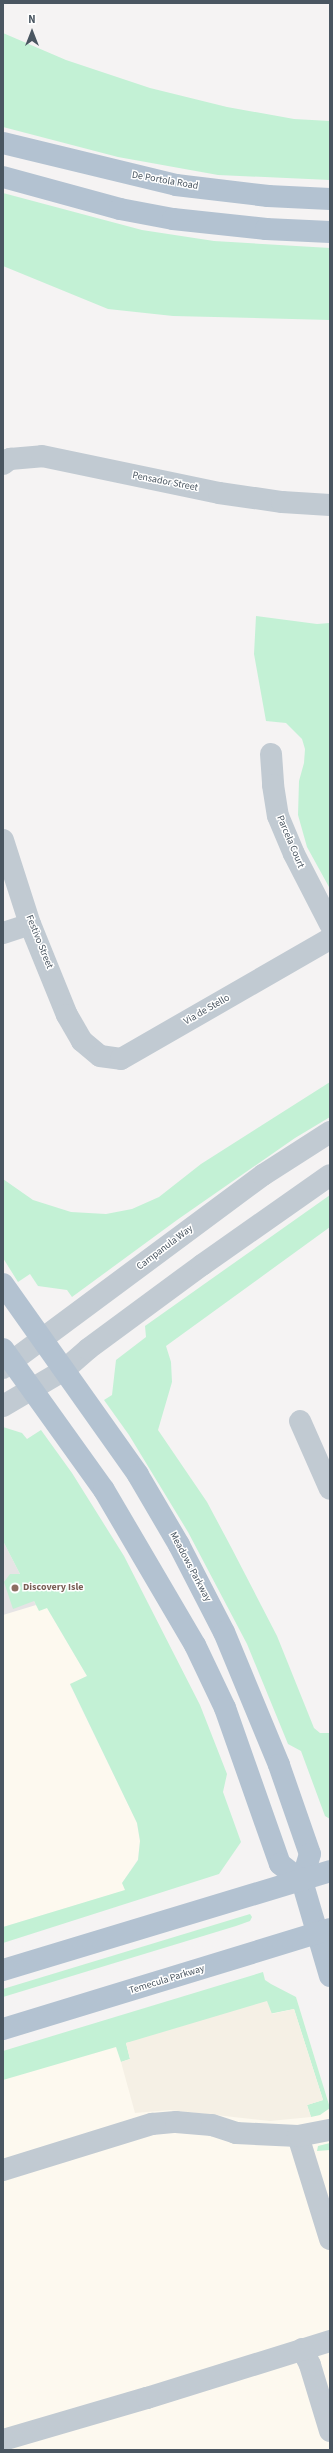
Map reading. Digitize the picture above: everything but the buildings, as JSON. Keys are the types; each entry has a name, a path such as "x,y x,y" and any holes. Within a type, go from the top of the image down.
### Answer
{"main road":[{"name":"De Portola Road","path":"3,143 176,185 268,196 330,199"},
{"path":"3,177 120,209 173,219 266,229 330,232"},
{"name":"Meadows Parkway","path":"3,1284 138,1475 179,1544 224,1632 279,1765 310,1854 302,1881"},
{"path":"6,1360 33,1389 104,1490 194,1645 227,1714 280,1864 302,1881 324,1931 330,1976"},
{"path":"3,1970 251,1894 302,1881 330,1871"},
{"name":"Temecula Parkway","path":"3,2029 324,1931"}],"street":[{"name":"Pensador Street","path":"3,464 10,459 42,456 219,493 282,502 330,504"},
{"name":"Parcela Court","path":"271,754 273,785 278,816 294,854 330,924"},
{"name":"Festivo Street","path":"3,840 30,924 67,1015 82,1041"},
{"path":"3,933 30,924"},
{"name":"Via de Stello","path":"82,1041 100,1056 121,1059 330,939"},
{"name":"Campanula Way","path":"6,1360 43,1340 263,1176 330,1132"},
{"path":"3,1406 64,1370 88,1349 189,1274 330,1175"},
{"path":"300,1421 330,1489"},
{"path":"3,2170 152,2124 176,2122 212,2125 236,2133 298,2136 330,2130"},
{"path":"298,2136 330,2239"},
{"path":"3,2440 148,2398 330,2341"},
{"path":"302,2349 310,2365 330,2431"}],"shaded area":[{"path":"3,1541 39,1610 47,1608 87,1676 70,1685 137,1823 140,1841 138,1859 122,1883 126,1890 3,1927"},
{"name":"Discovery Isle","path":"3,1541 36,1605 3,1615"},
{"path":"254,1996 296,1997 330,2108 330,2450 3,2450 3,2071"}],"green space":[{"path":"3,33 66,60 150,88 227,107 294,119 330,121 330,180 218,175 118,157 3,127"},
{"path":"3,193 142,230 214,241 330,248 330,320 173,316 108,309 3,266"},
{"path":"256,616 317,624 330,623 329,887 307,847 298,815 299,781 304,763 305,749 302,739 286,723 266,721 254,654"},
{"path":"330,1082 330,1117 295,1138 177,1220 72,1297 67,1290 38,1286 30,1274 18,1282 3,1258 3,1179 33,1200 71,1212 106,1214 132,1209 159,1197 201,1164"},
{"path":"330,1195 330,1227 166,1346 171,1362 172,1382 158,1430 207,1502 231,1547 277,1636 314,1728 320,1733 330,1733 330,1819 325,1816 301,1751 288,1744 247,1644 188,1532 129,1435 104,1400 112,1395 116,1360 146,1337 145,1326"},
{"path":"3,1427 22,1433 27,1439 41,1430 72,1473 124,1556 200,1705 227,1774 223,1792 241,1842 219,1874 3,1943 3,1927 125,1890 122,1883 138,1860 140,1841 137,1823 70,1684 87,1676 47,1608 39,1611 34,1601 13,1609 4,1582 10,1574 20,1574 3,1541"},
{"path":"250,1914 252,1917 250,1921 236,1926 3,1997 3,1989"},
{"path":"263,1972 265,1980 296,1997 330,2108 320,2115 311,2117 307,2105 323,2100 294,2009 126,2043 130,2059 121,2062 116,2047 3,2080 3,2051"},
{"path":"330,2143 330,2150 317,2151 318,2146"}],"sand":[{"path":"267,2001 272,2014 294,2009 323,2100 307,2105 311,2117 270,2121 170,2110 135,2113 121,2062 130,2059 126,2043"}],"place":[{"name":"Discovery Isle","path":"15,1588"}]}
